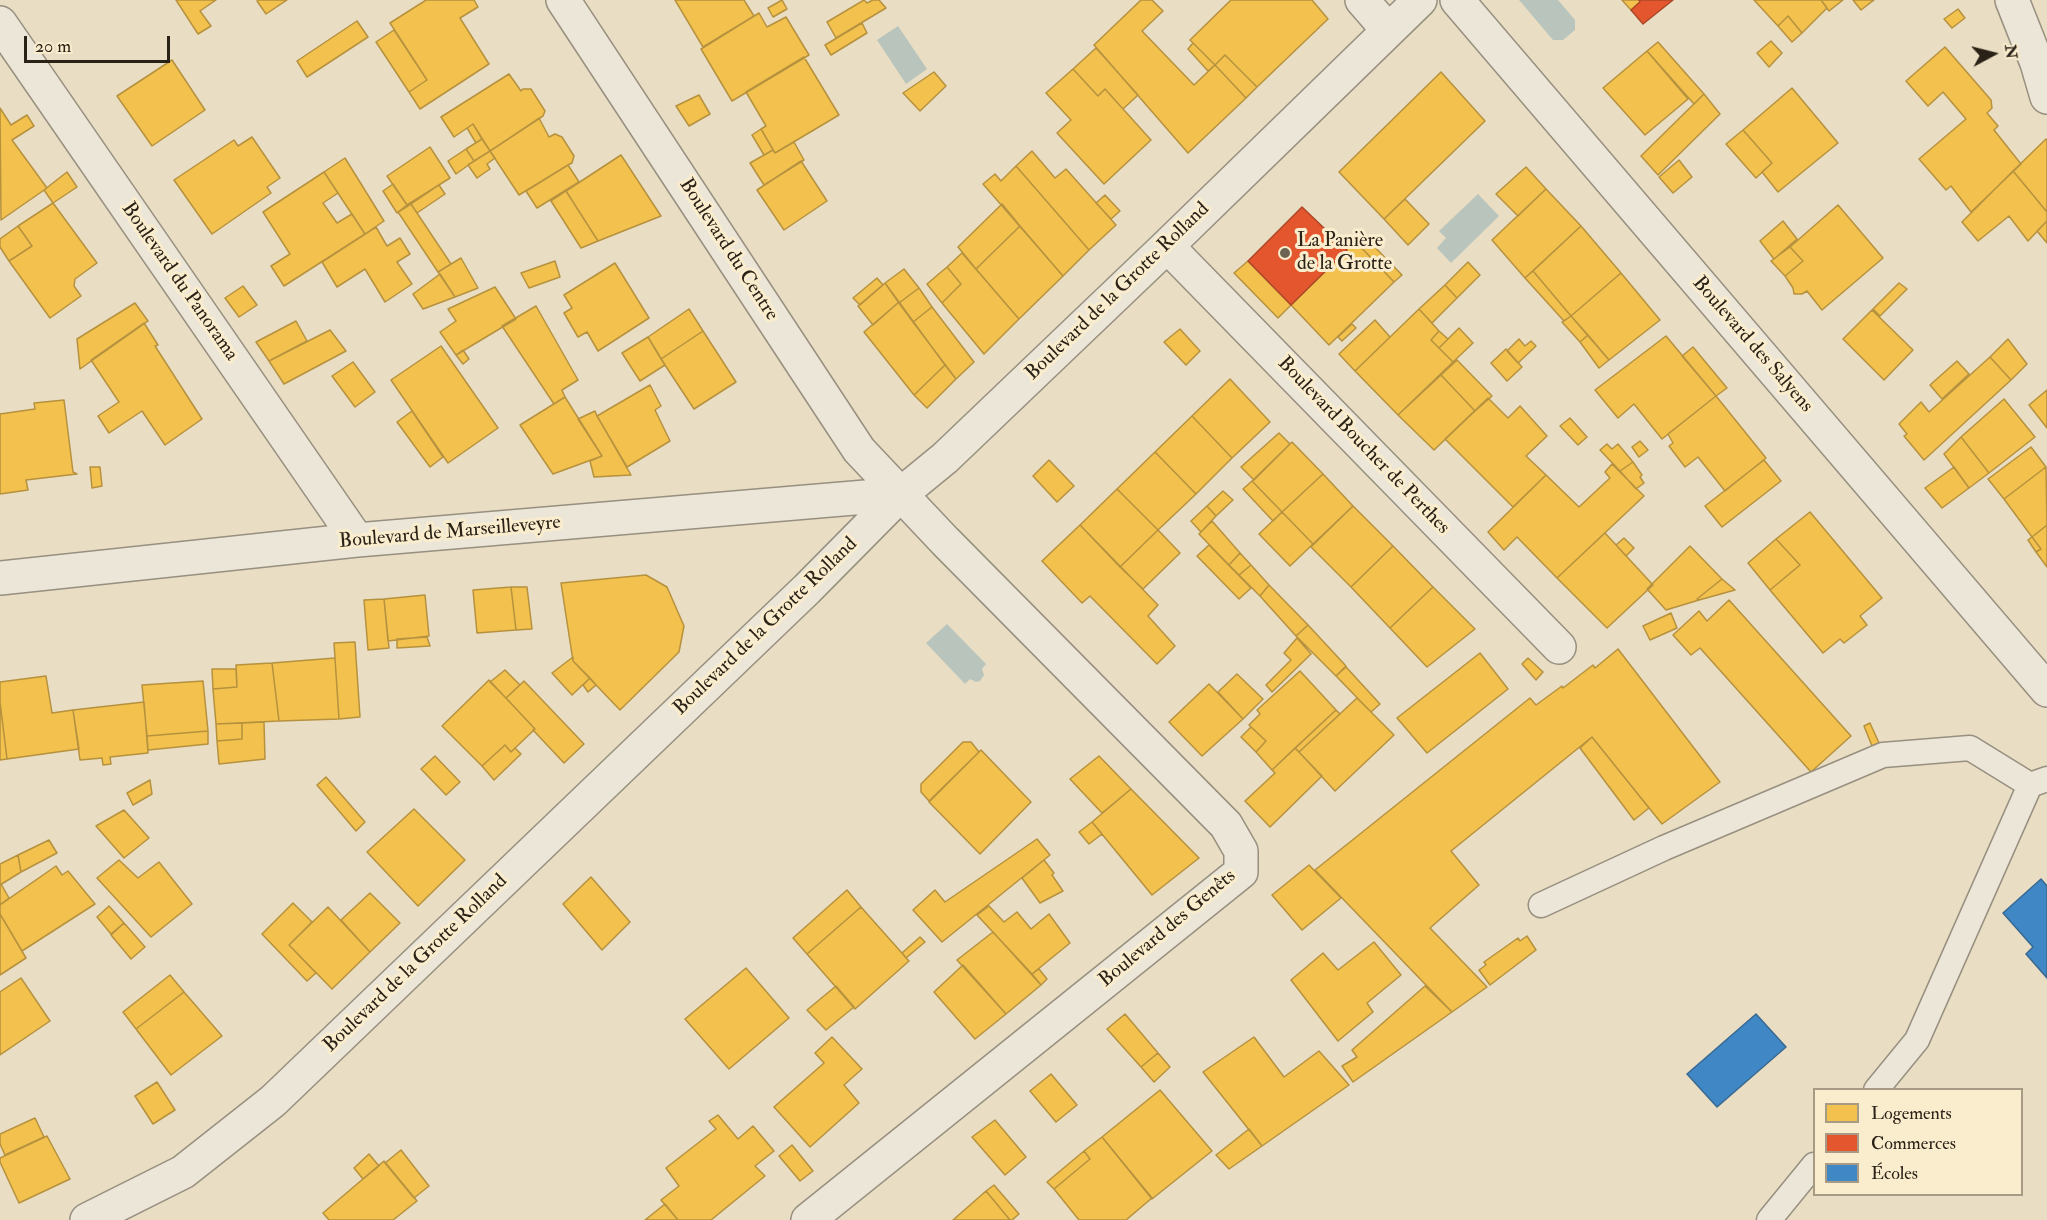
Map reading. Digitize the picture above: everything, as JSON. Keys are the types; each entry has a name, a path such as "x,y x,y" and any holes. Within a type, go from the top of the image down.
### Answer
{"street":[{"name":"Boulevard du Centre","path":"563,0 860,450 901,494"},
{"path":"1362,0 1388,30"},
{"name":"Boulevard de la Grotte Rolland","path":"87,1220 183,1172 273,1101 807,589 901,494 945,458 1420,0"},
{"name":"Boulevard des Salyens","path":"1457,0 2047,690"},
{"path":"2012,0 2042,63 2047,97"},
{"name":"Boulevard du Panorama","path":"0,23 357,540"},
{"name":"Boulevard Boucher de Perthes","path":"1167,246 1559,647"},
{"name":"Boulevard de Marseilleveyre","path":"0,578 357,540 901,494"},
{"name":"Boulevard des Genêts","path":"808,1220 1241,872 1241,851 1226,825 901,494"}],"lane":[{"path":"1541,905 1664,848 1883,755 1970,748 2039,782 1917,1040 1877,1088"},
{"path":"1769,1220 1813,1167"}],"shaded area":[{"path":"1519,0 1558,0 1575,20 1575,30 1563,40 1553,40"},
{"path":"898,26 927,69 906,84 877,40"},
{"path":"1478,194 1499,216 1451,263 1437,248 1446,238 1439,231"},
{"path":"947,624 986,664 982,669 984,675 980,681 970,679 965,684 926,643"}],"building: Logements":[{"path":"176,0 216,0 200,11 211,26 198,34"},
{"path":"258,0 287,0 266,14"},
{"path":"426,0 474,0 478,7 460,18 489,64 420,109 409,92 427,80 390,23"},
{"path":"675,0 744,0 754,16 703,47"},
{"path":"782,0 787,9 773,17 768,8"},
{"path":"864,0 867,3 879,0 886,8 836,38 827,22"},
{"path":"1141,0 1152,0 1163,11 1142,31 1194,85 1215,65 1246,98 1188,153 1094,45"},
{"path":"1231,0 1312,0 1328,19 1257,87 1225,55 1215,65 1190,40"},
{"path":"1622,0 1639,0 1640,2 1631,10"},
{"path":"1754,0 1821,0 1827,8 1802,33 1788,16 1778,26"},
{"path":"1821,0 1843,0 1829,11"},
{"path":"1853,0 1874,0 1861,10"},
{"path":"1958,9 1965,18 1952,28 1944,19"},
{"path":"759,13 767,27 786,17 809,55 732,101 701,49"},
{"path":"1788,16 1802,33 1792,42 1778,26"},
{"path":"357,21 368,37 307,77 297,61"},
{"path":"862,23 867,33 831,55 825,45"},
{"path":"394,30 427,80 409,92 376,42"},
{"path":"1771,41 1782,53 1769,67 1757,53"},
{"path":"1658,42 1704,94 1694,104 1647,51"},
{"path":"1193,43 1215,65 1208,71 1188,49"},
{"path":"1945,47 1991,100 1992,108 1987,113 1998,126 1994,130 2021,164 1971,212 1951,186 1946,190 1919,159 1966,119 1943,92 1928,106 1906,81"},
{"path":"1096,48 1138,95 1123,109 1105,89 1098,96 1073,69"},
{"path":"1647,51 1688,99 1645,135 1603,88"},
{"path":"1225,55 1257,87 1246,98 1215,65"},
{"path":"804,57 839,115 775,153 761,129 766,126 746,92"},
{"path":"172,60 205,110 152,146 117,96"},
{"path":"1073,69 1098,96 1105,89 1151,140 1104,184 1057,133 1071,120 1046,93"},
{"path":"934,72 946,86 920,111 903,93"},
{"path":"1441,72 1485,121 1384,219 1339,172"},
{"path":"509,74 521,91 531,89 545,111 543,116 490,151 473,124 454,137 441,117"},
{"path":"1792,88 1838,143 1778,192 1762,172 1772,163 1743,130"},
{"path":"1704,94 1720,114 1658,175 1641,156"},
{"path":"699,95 710,114 689,126 676,106"},
{"path":"0,108 11,125 27,115 34,126 12,140 47,188 1,220"},
{"path":"539,118 549,137 555,134 562,137 574,156 572,163 519,195 490,151"},
{"path":"473,124 482,139 476,143 467,128"},
{"path":"761,129 773,150 764,155 752,135"},
{"path":"1743,130 1772,163 1756,178 1726,144"},
{"path":"252,137 280,178 267,187 271,193 212,234 174,180 234,140 238,146"},
{"path":"482,139 490,151 474,161 466,149"},
{"path":"2047,140 2047,212 2013,171"},
{"path":"794,142 804,160 764,185 750,163 773,150 775,153"},
{"path":"430,147 450,178 407,205 387,176"},
{"path":"466,149 474,161 456,174 448,161"},
{"path":"490,151 495,158 487,164 490,169 477,178 468,165"},
{"path":"1032,151 1055,178 1066,169 1116,225 1089,250 1016,166"},
{"path":"621,155 661,216 598,241 566,191"},
{"path":"345,158 384,221 365,234 324,172"},
{"path":"1679,160 1692,177 1673,193 1659,177"},
{"path":"801,161 827,201 784,230 757,190"},
{"path":"568,165 579,182 537,208 526,191"},
{"path":"1016,166 1089,250 1063,276 983,184 995,174 1001,181"},
{"path":"1526,167 1546,189 1518,216 1496,194"},
{"path":"2013,171 2047,212 2047,221 2028,241 2009,216 1978,241 1962,222"},
{"path":"67,172 77,187 53,203 44,190"},
{"path":"324,172 338,193 323,203 337,223 352,214 365,234 284,286 271,266 290,254 263,212"},
{"path":"393,184 407,205 397,213 383,191"},
{"path":"439,185 445,194 417,213 411,204"},
{"path":"1546,189 1581,226 1525,278 1492,240"},
{"path":"566,191 598,241 581,248 551,201"},
{"path":"1105,195 1120,211 1111,219 1096,203"},
{"path":"1405,199 1429,224 1408,245 1384,219"},
{"path":"53,203 97,263 75,279 74,286 81,296 50,318 9,261 32,246 18,226"},
{"path":"411,204 451,264 438,272 398,212"},
{"path":"1002,204 1020,226 976,269 958,247"},
{"path":"1838,205 1883,258 1822,310 1807,291 1794,294 1785,276 1803,261 1790,247"},
{"path":"1783,221 1797,239 1774,259 1760,241"},
{"path":"2047,221 2047,243 2037,231"},
{"path":"18,226 32,246 9,261 0,247 0,239"},
{"path":"1020,226 1063,276 1019,319 976,269"},
{"path":"1581,226 1621,273 1571,316 1533,271"},
{"path":"376,227 387,246 400,238 410,254 397,262 412,284 385,302 365,269 337,287 322,262"},
{"path":"1361,233 1402,275 1394,282 1354,240"},
{"path":"1354,240 1394,282 1329,345 1291,305 1347,250 1345,248"},
{"path":"1790,247 1803,261 1785,276 1771,261"},
{"path":"962,253 1019,319 984,354 942,303 961,284 947,267"},
{"path":"461,258 478,288 455,297 438,272"},
{"path":"555,261 560,277 529,288 521,273"},
{"path":"1248,261 1291,305 1278,318 1234,273"},
{"path":"1468,262 1480,275 1457,298 1445,285"},
{"path":"615,263 649,318 598,351 587,332 578,337 564,313 572,308 564,295"},
{"path":"947,267 961,284 942,303 927,284"},
{"path":"904,269 919,288 899,303 885,283"},
{"path":"1533,271 1571,316 1564,321 1525,278"},
{"path":"1621,273 1660,320 1609,360 1571,316"},
{"path":"440,274 455,297 423,309 413,294"},
{"path":"877,278 883,285 860,305 853,298"},
{"path":"885,283 899,302 873,325 858,306"},
{"path":"1899,283 1907,289 1880,316 1873,309"},
{"path":"1445,285 1457,298 1432,323 1419,309"},
{"path":"243,286 257,305 239,317 225,298"},
{"path":"495,287 516,319 456,355 440,332 456,321 448,309"},
{"path":"919,288 932,307 913,322 899,303"},
{"path":"899,302 945,365 914,395 864,332"},
{"path":"135,303 148,321 80,369 77,339"},
{"path":"536,306 578,380 562,390 565,397 554,404 502,326"},
{"path":"932,307 974,362 956,379 913,322"},
{"path":"689,309 703,331 661,359 648,337"},
{"path":"1419,309 1439,331 1431,340 1453,362 1398,415 1355,371"},
{"path":"1872,310 1913,350 1884,380 1843,339"},
{"path":"1571,316 1588,335 1580,342 1562,322"},
{"path":"1375,320 1390,337 1355,371 1339,354"},
{"path":"296,321 307,341 269,361 256,342"},
{"path":"144,323 158,345 155,346 202,419 165,445 142,411 109,433 98,416 119,402 91,360"},
{"path":"1352,324 1356,328 1342,341 1338,337"},
{"path":"1459,328 1473,343 1453,362 1439,348"},
{"path":"1180,329 1200,351 1186,365 1164,342"},
{"path":"330,330 346,351 284,384 269,361"},
{"path":"703,331 736,382 694,409 661,359"},
{"path":"1439,331 1448,339 1439,348 1431,340"},
{"path":"1588,335 1609,360 1599,368 1580,342"},
{"path":"1666,336 1716,396 1662,439 1634,404 1618,418 1595,390"},
{"path":"648,337 665,365 640,381 622,353"},
{"path":"1519,339 1525,346 1531,341 1536,346 1518,363 1507,351"},
{"path":"2008,339 2027,364 2011,380 1990,357"},
{"path":"441,346 498,428 448,463 391,380"},
{"path":"1693,347 1727,388 1716,396 1682,356"},
{"path":"1506,349 1522,367 1507,381 1491,363"},
{"path":"463,350 469,359 463,364 456,355"},
{"path":"1990,357 2011,380 1924,460 1904,436 1907,434 1899,424 1921,402 1929,412"},
{"path":"1457,360 1492,396 1475,411 1441,375"},
{"path":"1957,361 1969,374 1942,399 1930,385"},
{"path":"353,362 375,392 355,407 332,376"},
{"path":"945,365 956,379 927,408 914,395"},
{"path":"1441,375 1475,411 1434,450 1398,415"},
{"path":"1230,379 1270,422 1232,458 1192,416"},
{"path":"650,385 661,406 655,410 670,441 627,467 597,416"},
{"path":"2047,390 2047,428 2029,405"},
{"path":"1716,396 1766,458 1725,491 1698,457 1685,467 1669,446 1673,443 1668,434"},
{"path":"565,397 602,456 553,474 520,425"},
{"path":"1488,398 1508,418 1520,406 1547,436 1526,456 1546,475 1513,507 1445,439"},
{"path":"2004,399 2035,437 1989,473 1961,437"},
{"path":"64,400 73,472 77,474 26,480 28,490 0,494 0,414 35,409 34,403"},
{"path":"412,411 443,457 430,467 397,422"},
{"path":"595,411 631,475 594,477 590,461 602,456 578,419"},
{"path":"1192,416 1232,458 1196,494 1155,452"},
{"path":"1570,418 1587,437 1578,445 1560,426"},
{"path":"1279,433 1290,444 1254,480 1241,467"},
{"path":"1961,437 1989,473 1969,488 1944,454"},
{"path":"1640,441 1648,450 1639,457 1632,447"},
{"path":"1292,442 1323,474 1282,512 1252,481"},
{"path":"1607,444 1612,449 1618,444 1633,462 1620,471 1600,450"},
{"path":"2031,447 2046,467 2004,499 1988,479"},
{"path":"1155,452 1196,494 1158,530 1117,489"},
{"path":"1049,460 1074,486 1057,502 1033,476"},
{"path":"1764,460 1781,481 1722,527 1705,506"},
{"path":"1633,462 1642,475 1640,477 1644,483 1636,489 1620,471"},
{"path":"1612,464 1644,496 1557,578 1517,537 1504,550 1488,532 1546,475 1579,507 1610,478 1605,472"},
{"path":"90,467 100,467 102,486 92,488"},
{"path":"1954,467 1969,488 1942,508 1925,488"},
{"path":"2046,467 2047,525 2032,537 2004,499"},
{"path":"1323,474 1353,506 1313,544 1282,512"},
{"path":"1252,481 1282,512 1273,521 1243,489"},
{"path":"1117,489 1158,530 1120,567 1080,525"},
{"path":"1223,491 1233,500 1216,516 1207,506"},
{"path":"1207,506 1216,516 1201,532 1191,521"},
{"path":"1353,506 1393,546 1351,587 1311,547"},
{"path":"1282,512 1313,544 1290,566 1259,534"},
{"path":"1810,512 1882,598 1860,616 1867,625 1844,643 1840,639 1823,653 1770,590 1800,565 1776,539"},
{"path":"1212,521 1240,553 1229,565 1199,534"},
{"path":"1080,525 1158,605 1148,616 1175,646 1157,664 1090,596 1082,603 1042,561"},
{"path":"2047,525 2047,567 2036,552 2041,549 2032,537"},
{"path":"1158,530 1180,553 1143,589 1120,567"},
{"path":"1605,533 1653,585 1607,628 1557,578"},
{"path":"2032,537 2041,549 2036,552 2028,540"},
{"path":"1624,538 1634,548 1626,556 1616,545"},
{"path":"1776,539 1800,565 1770,590 1748,563"},
{"path":"1209,545 1251,588 1239,599 1197,556"},
{"path":"1393,546 1433,587 1390,628 1351,587"},
{"path":"1690,546 1722,579 1697,599 1699,600 1666,610 1647,589"},
{"path":"1240,553 1251,565 1239,575 1229,565"},
{"path":"1251,565 1269,585 1260,596 1239,575"},
{"path":"646,575 667,587 684,626 679,652 620,710 573,661 561,583"},
{"path":"1722,579 1735,590 1697,599"},
{"path":"1269,585 1308,625 1296,636 1260,596"},
{"path":"511,587 516,630 477,633 473,590"},
{"path":"511,587 527,587 532,629 516,630"},
{"path":"1433,587 1475,629 1427,667 1390,628"},
{"path":"425,595 429,636 388,641 384,599"},
{"path":"384,599 389,648 368,650 364,600"},
{"path":"1729,600 1851,736 1811,772 1700,648 1691,655 1673,635 1699,611 1707,621"},
{"path":"1671,613 1677,628 1650,640 1643,626"},
{"path":"1308,625 1346,666 1336,676 1296,636"},
{"path":"427,637 430,646 397,648 397,639"},
{"path":"1297,638 1311,654 1272,692 1266,685 1291,660 1284,653"},
{"path":"355,642 360,717 339,719 334,643"},
{"path":"1618,649 1720,782 1662,824 1592,737 1451,851 1479,885 1430,928 1487,987 1452,1012 1315,870 1530,698 1536,705 1593,665 1595,668"},
{"path":"1480,653 1508,689 1427,753 1397,718"},
{"path":"573,657 573,661 590,678 572,695 552,673"},
{"path":"335,658 339,719 279,721 272,663"},
{"path":"1528,658 1543,672 1536,680 1522,664"},
{"path":"272,663 279,721 216,724 213,689 237,687 236,665"},
{"path":"1346,667 1380,704 1371,712 1336,676"},
{"path":"212,669 236,669 237,687 213,689"},
{"path":"505,670 520,685 506,698 490,682"},
{"path":"1300,671 1336,710 1272,770 1256,752 1266,741 1249,725 1260,714 1257,710"},
{"path":"1237,674 1263,699 1243,719 1218,692"},
{"path":"46,676 52,713 73,710 79,749 7,759 0,702 0,682"},
{"path":"590,678 596,685 588,692 583,685"},
{"path":"489,680 535,729 511,752 505,745 482,766 442,726"},
{"path":"203,681 208,731 147,736 142,685"},
{"path":"524,681 584,744 564,763 506,698"},
{"path":"1209,684 1243,719 1202,756 1169,722"},
{"path":"1357,698 1394,735 1335,791 1299,752"},
{"path":"0,702 7,759 0,760"},
{"path":"144,702 148,753 110,757 111,764 103,765 102,758 80,760 73,710"},
{"path":"1336,710 1340,714 1299,752 1295,748"},
{"path":"264,722 265,759 219,764 217,741 242,739 242,723"},
{"path":"242,723 242,739 217,741 216,724"},
{"path":"1870,723 1879,743 1872,746 1864,726"},
{"path":"1251,727 1266,741 1256,752 1241,737"},
{"path":"208,731 208,744 148,750 147,736"},
{"path":"1592,737 1649,808 1634,820 1580,748"},
{"path":"963,742 971,742 979,752 929,801 921,792 921,784"},
{"path":"505,745 511,752 515,748 521,754 494,780 482,766"},
{"path":"1295,748 1322,776 1270,827 1245,801 1275,773 1272,770"},
{"path":"981,750 1031,802 980,854 929,802"},
{"path":"435,756 460,782 446,795 421,769"},
{"path":"1099,756 1131,789 1102,813 1070,779"},
{"path":"326,777 365,822 356,831 317,785"},
{"path":"150,780 152,794 133,805 127,793"},
{"path":"1131,789 1199,858 1152,895 1092,822"},
{"path":"414,809 465,860 418,906 367,852"},
{"path":"124,810 149,838 124,858 96,826"},
{"path":"1092,822 1102,834 1089,844 1079,832"},
{"path":"1037,839 1050,855 942,942 913,910 935,890 945,902"},
{"path":"49,840 57,853 21,872 18,855"},
{"path":"18,855 21,872 0,885 0,864"},
{"path":"119,860 138,878 159,862 192,904 151,937 97,878"},
{"path":"1044,860 1063,891 1040,903 1022,878"},
{"path":"1309,865 1341,898 1302,930 1272,895"},
{"path":"56,866 62,875 68,871 95,904 22,951 0,914 0,905"},
{"path":"591,877 630,922 602,950 563,904"},
{"path":"0,885 9,898 0,905"},
{"path":"847,890 861,907 807,954 793,938"},
{"path":"370,893 400,923 370,952 341,920"},
{"path":"293,903 312,922 289,945 316,973 307,981 262,934"},
{"path":"109,906 124,923 111,934 97,917"},
{"path":"989,906 1004,922 1017,912 1031,929 1049,914 1070,943 1032,974 977,915"},
{"path":"328,907 370,952 332,989 289,945"},
{"path":"861,907 909,961 855,1009 807,954"},
{"path":"0,914 26,958 0,975"},
{"path":"124,923 145,947 131,959 111,935"},
{"path":"993,932 1041,985 1006,1014 957,960"},
{"path":"1527,936 1536,950 1490,985 1479,970 1486,965 1484,962 1518,938 1520,941"},
{"path":"920,937 925,942 906,958 902,953"},
{"path":"1374,942 1401,975 1367,1003 1373,1012 1338,1041 1291,980 1323,953 1338,970"},
{"path":"963,965 1006,1014 975,1039 934,992"},
{"path":"746,968 789,1018 729,1069 685,1019"},
{"path":"1039,969 1047,979 1041,985 1032,974"},
{"path":"170,975 184,992 136,1029 123,1012"},
{"path":"21,978 50,1021 0,1055 0,992"},
{"path":"836,986 854,1007 826,1030 807,1010"},
{"path":"1425,986 1452,1012 1353,1082 1342,1066 1357,1057 1352,1050"},
{"path":"184,992 222,1036 171,1075 136,1029"},
{"path":"1125,1014 1158,1053 1141,1067 1107,1029"},
{"path":"832,1037 862,1069 844,1085 859,1103 810,1147 774,1107 824,1063 815,1053"},
{"path":"1254,1037 1284,1077 1319,1051 1349,1085 1262,1146 1203,1072"},
{"path":"1158,1053 1170,1067 1154,1082 1141,1067"},
{"path":"1051,1074 1077,1105 1056,1122 1030,1091"},
{"path":"157,1082 175,1110 153,1124 135,1096"},
{"path":"1160,1090 1212,1151 1152,1199 1102,1137"},
{"path":"718,1115 738,1139 753,1126 774,1151 755,1166 765,1176 711,1220 678,1220 661,1200 679,1186 666,1168 716,1129 709,1121"},
{"path":"35,1118 44,1137 5,1155 0,1144 0,1134"},
{"path":"995,1120 1026,1157 1005,1175 972,1137"},
{"path":"1249,1129 1262,1146 1229,1169 1216,1155"},
{"path":"47,1136 70,1179 19,1203 0,1158"},
{"path":"1102,1137 1152,1198 1126,1220 1079,1220 1054,1189 1090,1159 1084,1151"},
{"path":"792,1145 813,1171 800,1181 779,1156"},
{"path":"401,1150 429,1186 414,1198 385,1163"},
{"path":"1084,1151 1090,1159 1054,1189 1047,1182"},
{"path":"369,1154 379,1166 363,1179 354,1168"},
{"path":"384,1161 417,1201 393,1220 329,1220 323,1213"},
{"path":"994,1185 1019,1214 1012,1220 986,1191"},
{"path":"986,1191 1010,1220 953,1220"},
{"path":"665,1204 678,1220 645,1220"}],"building: Commerces":[{"path":"1639,0 1673,0 1643,24 1631,10 1640,2"},
{"path":"1302,207 1347,250 1291,305 1248,261"}],"building: Écoles":[{"path":"2041,879 2047,886 2047,978 2026,954 2033,947 2003,913"},
{"path":"1756,1014 1786,1047 1717,1107 1687,1074"}],"place":[{"name":"La Panière de la Grotte","path":"1285,253"}]}
